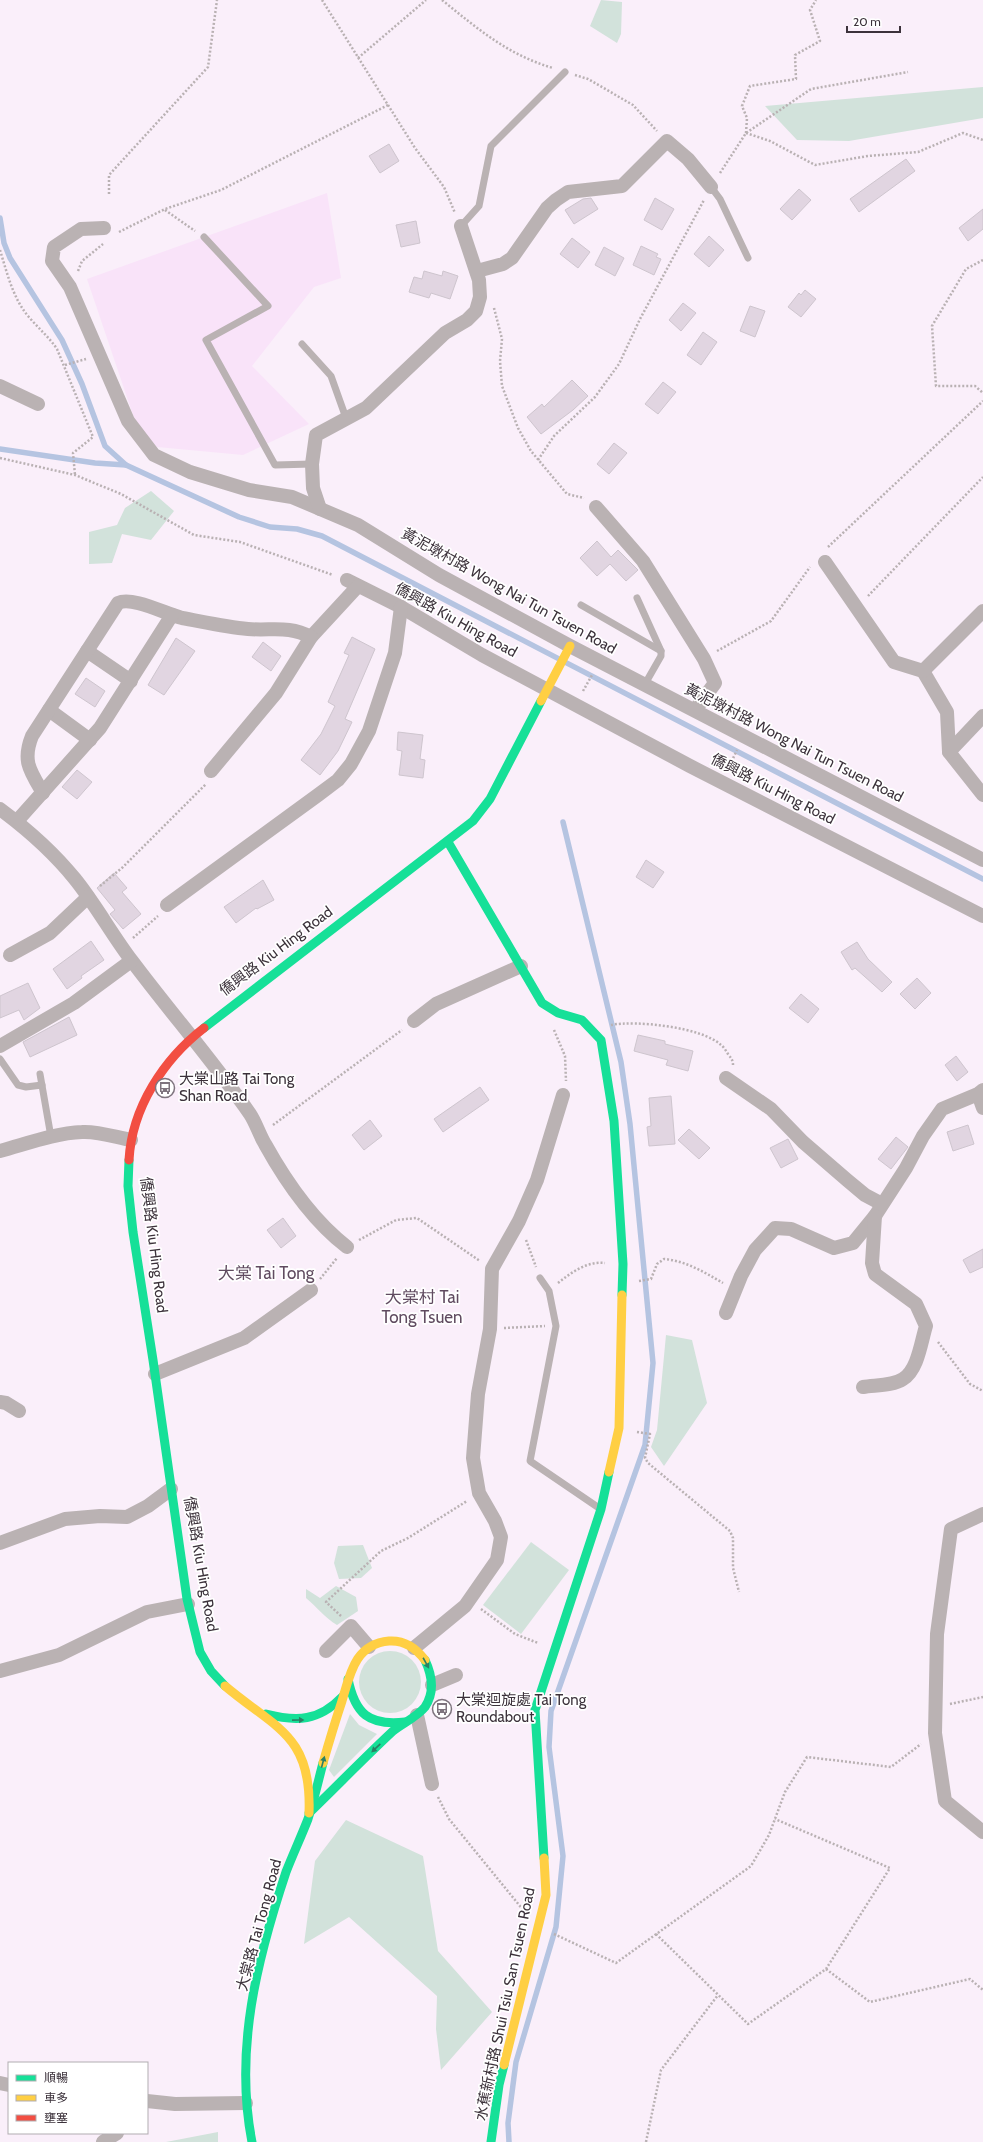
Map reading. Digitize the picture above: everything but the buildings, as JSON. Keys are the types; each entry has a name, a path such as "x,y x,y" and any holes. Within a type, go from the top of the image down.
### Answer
{"street":[{"path":"478,271 503,264 512,258 547,208 556,200 568,192 622,186 667,141 688,159 711,187"},
{"path":"320,508 313,488 312,464 316,435 366,408 446,333 472,316 479,304 480,290 478,271 461,226"},
{"name":"黃泥墩村路 Wong Nai Tun Tsuen Road","path":"104,228 81,229 54,247 52,261 70,287 128,422 154,455 190,472 249,490 292,498 358,524 439,575 570,646 983,860"},
{"path":"0,386 38,404"},
{"path":"596,507 643,561 704,659 716,683 695,710"},
{"path":"822,557 894,662 923,670 947,712 949,752 983,795"},
{"path":"211,771 276,693 311,637 352,583"},
{"name":"僑興路 Kiu Hing Road","path":"352,583 401,607 482,655 549,689 754,799 983,916"},
{"path":"43,793 28,766 26,750 32,736 86,651 115,606 122,601 130,601 172,615 213,624 250,629 297,630 311,637"},
{"path":"167,905 318,796 342,775 351,764 369,731 396,653 401,607"},
{"path":"923,670 983,611"},
{"path":"16,821 90,740 131,681 172,615"},
{"name":"僑興路 Kiu Hing Road","path":"309,1813 310,1782 302,1759 285,1734 261,1712 245,1703 228,1690 212,1672 201,1653 188,1604 129,1202 128,1172 131,1140 136,1120 156,1081 170,1060 192,1038 448,842 472,821 490,799 549,689 570,646"},
{"path":"86,651 131,681"},
{"path":"49,710 90,740"},
{"path":"949,752 983,716"},
{"path":"0,809 16,821 57,859 88,897 131,961 220,1072 251,1116 286,1181 331,1234 347,1247"},
{"name":"水蕉新村路 Shui Tsiu San Tsuen Road","path":"448,842 542,1002 558,1013 582,1020 601,1040 614,1121 624,1264 619,1428 601,1509 535,1710 546,1895 499,2085 491,2142"},
{"path":"10,955 50,933 88,897"},
{"path":"0,1046 74,1003 131,961"},
{"path":"414,1021 436,1004 521,966"},
{"path":"730,1081 771,1109 803,1142 847,1180 865,1194 882,1204"},
{"path":"726,1313 755,1250 775,1228 791,1230 834,1248 853,1243 875,1216 942,1109 980,1092 983,1108"},
{"path":"414,1648 469,1601 497,1560 501,1537 495,1521 479,1493 473,1458 478,1394 490,1329 492,1269 519,1221 537,1180 563,1095"},
{"path":"0,1151 51,1137 81,1132 99,1133 131,1140"},
{"path":"863,1387 896,1382 903,1379 912,1371 926,1326 916,1304 875,1274 872,1263 875,1216"},
{"path":"155,1374 244,1338 311,1290"},
{"path":"0,1402 6,1403 19,1411"},
{"path":"0,1543 66,1519 100,1516 127,1517 148,1506 171,1489"},
{"path":"983,1514 951,1529 937,1634 935,1732 945,1801 983,1832"},
{"path":"0,1671 59,1655 147,1612 188,1604"},
{"path":"326,1651 351,1626 369,1647"},
{"name":"大棠路 Tai Tong Road","path":"252,2142 246,2103 245,2069 253,1997 274,1911 309,1813 348,1680 359,1656 369,1647 382,1642 395,1641 408,1644 419,1651 427,1662 432,1674 432,1685 426,1705 356,1766 309,1813"},
{"path":"432,1685 456,1675"},
{"path":"348,1680 350,1694 356,1707 366,1717 378,1723 392,1724 411,1718 432,1784"},
{"path":"261,1712 282,1719 304,1720 328,1711 343,1695"},
{"path":"149,2103 246,2103"},
{"path":"103,2142 115,2134"}],"lane":[{"path":"461,226 479,206 491,146 565,72"},
{"path":"711,187 720,198 748,258"},
{"path":"204,237 268,306 206,340 275,465 312,464"},
{"path":"302,344 331,376 346,418"},
{"path":"637,598 661,651 661,656 644,684"},
{"path":"581,605 661,651"},
{"path":"0,1059 18,1085 26,1087 42,1085"},
{"path":"40,1074 51,1137"},
{"path":"540,1278 549,1291 556,1326 530,1461 601,1509"}],"path":[{"path":"109,194 109,175 208,68 217,0"},
{"path":"322,0 388,105 444,187 461,226"},
{"path":"358,58 426,0"},
{"path":"442,0 495,42 539,64 588,79 633,105 667,141"},
{"path":"746,134 747,118 742,106 750,86 796,79 795,55 820,41 810,10 816,0"},
{"path":"538,460 554,436 590,402 619,364 640,319 711,187 746,134 811,89 908,72"},
{"path":"204,237 165,209 221,190 388,105"},
{"path":"746,134 770,141 815,165 868,156 918,152 963,133 983,140"},
{"path":"0,250 12,289 28,316 49,337 66,365 93,438 74,453 75,475"},
{"path":"983,260 966,269 932,326 936,386 975,386 983,393"},
{"path":"493,306 502,336 500,369 504,390 521,433 538,460 551,473 567,494 585,498 596,507"},
{"path":"66,365 93,357"},
{"path":"704,659 771,621 822,557 983,401"},
{"path":"0,458 75,475 121,494 194,535 240,542 352,583"},
{"path":"857,608 983,477"},
{"path":"581,695 595,668"},
{"path":"724,775 740,746"},
{"path":"88,897 123,867 207,782 211,771"},
{"path":"122,947 152,922 167,905"},
{"path":"260,1135 414,1021"},
{"path":"625,1022 656,1024 701,1035 720,1044 733,1061 730,1081"},
{"path":"553,1029 565,1056 567,1076 563,1095"},
{"path":"311,1290 347,1247 396,1220 417,1218 492,1269"},
{"path":"519,1221 540,1278"},
{"path":"651,1280 657,1264 664,1260 669,1260 682,1262 702,1271 735,1291"},
{"path":"549,1291 569,1274 594,1262 624,1264"},
{"path":"490,1329 556,1326"},
{"path":"926,1326 970,1384 983,1392"},
{"path":"631,1431 650,1434 646,1458 648,1463 730,1531 732,1538 732,1568 739,1592"},
{"path":"351,1626 326,1602 381,1551 408,1538 479,1493"},
{"path":"469,1601 515,1634 555,1649"},
{"path":"936,1707 983,1696"},
{"path":"560,1937 616,1963 751,1866 769,1835 785,1792 807,1757 891,1767 935,1732"},
{"path":"432,1784 449,1819 538,1927"},
{"path":"656,1934 748,2024 826,1969 890,1868 775,1819"},
{"path":"826,1969 870,2002 970,1979 983,1990"},
{"path":"646,2142 661,2070 718,1995"}],"shaded area":[{"path":"601,0 622,2 621,34 617,43 590,26"},
{"path":"983,87 983,118 849,141 797,140 765,106"},
{"path":"327,193 341,278 314,287 252,366 309,424 243,455 157,447 136,424 87,279"},
{"path":"151,491 174,511 151,540 122,534 112,563 89,564 89,532 117,525 125,508"},
{"path":"666,1335 692,1340 707,1403 664,1466 651,1447 657,1430"},
{"path":"531,1542 569,1570 521,1634 483,1605"},
{"path":"363,1545 372,1568 361,1578 339,1579 334,1563 338,1546"},
{"path":"336,1586 356,1597 358,1611 337,1625 306,1598 306,1589 320,1598"},
{"path":"390,1651 402,1653 412,1660 419,1670 421,1682 419,1694 412,1704 402,1711 390,1713 378,1711 368,1704 361,1694 359,1682 361,1670 368,1660 378,1653"},
{"path":"350,1714 359,1725 377,1734 334,1777 329,1770"},
{"path":"346,1820 423,1856 438,1951 492,2012 441,2070 436,2029 437,1996 349,1917 304,1944 315,1861"},
{"path":"218,2132 218,2142 166,2142"}],"waterway":[{"path":"0,218 4,243 10,258 62,340 82,384 105,446 126,465"},
{"path":"0,449 95,463 126,465 239,517 270,527 297,529 322,536 983,879"},
{"path":"509,2142 508,2123 516,2062 556,1927 563,1856 549,1747 551,1711 645,1445 653,1363 630,1124 621,1062 563,822"}],"traffic: fast":[{"path":"204,1028 473,821 490,799 541,701"},
{"path":"448,842 542,1003 558,1013 582,1020 601,1040 614,1121 623,1264 622,1295"},
{"path":"129,1160 128,1186 133,1232 187,1599 200,1652 211,1671 225,1686"},
{"path":"544,1858 535,1710 601,1509 609,1472"},
{"path":"309,1813 393,1731 422,1711 428,1701 431,1689 431,1678 425,1660"},
{"path":"348,1679 355,1701 366,1715 382,1722 405,1722"},
{"path":"266,1714 277,1717 307,1718 325,1711 342,1697"},
{"path":"252,2142 247,2108 246,2073 247,2039 251,2005 275,1905 286,1872 308,1819 323,1763"},
{"path":"491,2142 499,2085 504,2065"}],"traffic: slow":[{"path":"541,701 570,646"},
{"path":"609,1472 619,1428 622,1295"},
{"path":"323,1763 351,1671 361,1654 368,1648 378,1643 394,1641 405,1643 414,1648 425,1660"},
{"path":"225,1686 275,1725 287,1736 297,1750 304,1766 308,1787 309,1813"},
{"path":"504,2065 546,1895 544,1858"}],"traffic: jam":[{"path":"129,1160 131,1140 136,1121 153,1086 163,1069 176,1054 189,1040 204,1028"}],"place":[{"name":"大棠山路 Tai Tong Shan Road","path":"165,1088"},
{"name":"大棠迴旋處 Tai Tong Roundabout","path":"442,1709"}],"district":[{"name":"大棠 Tai Tong","path":"266,1273"},
{"name":"大棠村 Tai Tong Tsuen","path":"422,1307"}]}
